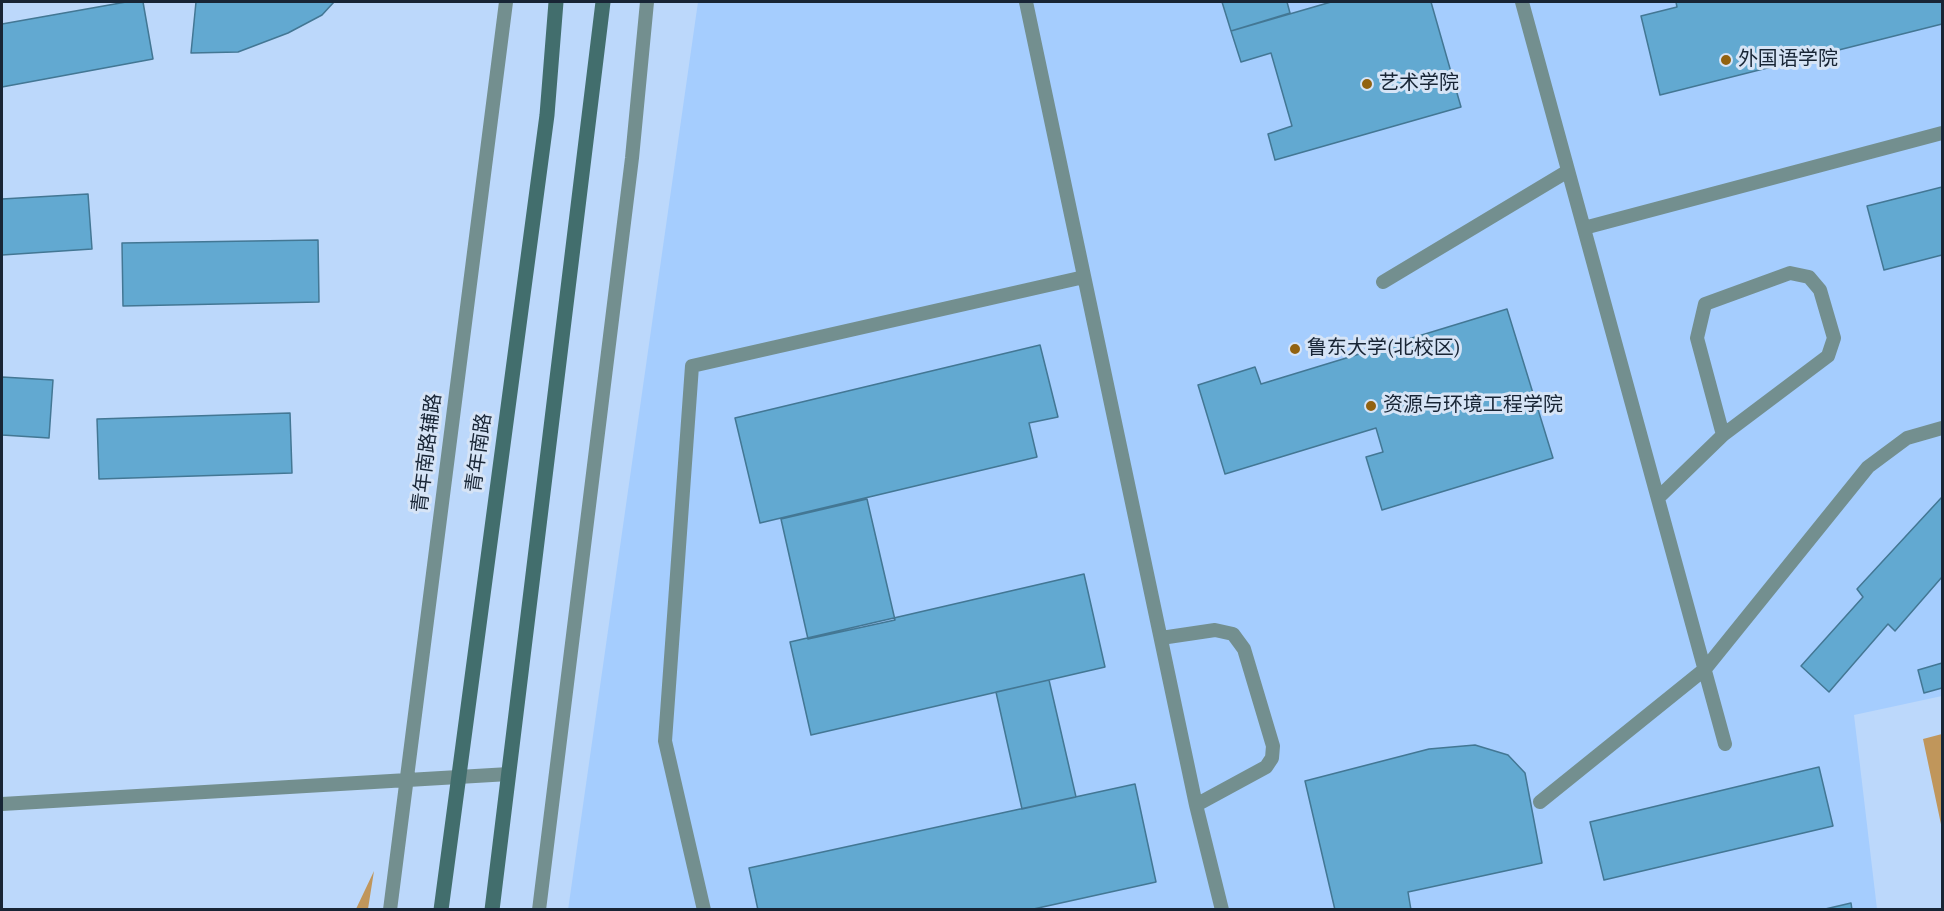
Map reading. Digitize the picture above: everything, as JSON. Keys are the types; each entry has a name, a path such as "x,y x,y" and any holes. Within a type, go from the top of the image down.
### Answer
{"main road":[{"name":"青年南路","path":"441,909 547,115 556,2"},
{"path":"492,909 603,2"}],"lane":[{"name":"青年南路辅路","path":"390,909 506,2"},
{"path":"539,909 632,158 647,2"},
{"path":"1026,2 1196,805 1222,909"},
{"path":"1522,2 1725,744"},
{"path":"1584,228 1942,133"},
{"path":"1383,282 1568,171"},
{"path":"1658,498 1724,435 1828,356 1834,338 1820,290 1809,277 1790,273 1705,304 1697,338 1724,435"},
{"path":"704,909 665,741 692,366 1084,277"},
{"path":"1540,802 1705,669 1868,467 1906,438 1942,428"},
{"path":"1161,638 1215,630 1233,634 1244,649 1273,746 1272,758 1266,767 1196,805"},
{"path":"2,804 509,774"}],"shaded area":[{"name":"鲁东大学(北校区)","path":"698,2 1942,2 1942,696 1854,715 1877,909 568,910"},
{"path":"1942,734 1942,829 1923,739"},
{"path":"374,871 368,909 356,909"}],"building":[{"path":"126,2 143,2 153,59 2,87 2,24"},
{"path":"196,2 334,2 322,15 288,33 238,52 191,53"},
{"path":"1222,2 1287,2 1290,13 1231,31"},
{"name":"艺术学院","path":"1331,2 1431,2 1461,107 1275,160 1268,134 1292,126 1271,53 1241,62 1231,31"},
{"name":"外国语学院","path":"1676,2 1942,2 1942,24 1660,95 1641,16 1677,7"},
{"path":"1942,187 1942,255 1884,270 1867,206"},
{"path":"88,194 92,249 2,255 2,199"},
{"path":"318,240 319,302 123,306 122,243"},
{"name":"资源与环境工程学院","path":"1507,309 1553,458 1382,510 1366,457 1383,452 1376,428 1225,474 1198,385 1255,367 1261,384"},
{"path":"1040,345 1058,417 1029,423 1037,457 760,523 735,418"},
{"path":"2,377 53,380 49,438 2,435"},
{"path":"290,413 292,473 99,479 97,419"},
{"path":"1942,497 1942,577 1895,631 1888,624 1829,692 1801,666 1863,597 1857,589"},
{"path":"867,499 895,620 808,639 781,519"},
{"path":"1084,574 1105,667 811,735 790,642"},
{"path":"1942,663 1942,688 1924,693 1918,670"},
{"path":"1049,680 1076,797 1022,809 996,692"},
{"path":"1475,745 1508,755 1525,773 1542,863 1408,892 1411,910 1335,910 1305,781 1429,749"},
{"path":"1819,767 1833,826 1604,880 1590,822"},
{"path":"1135,784 1156,882 1029,910 758,910 749,868"},
{"path":"1851,903 1852,910 1821,910"}],"place":[{"name":"外国语学院","path":"1726,60"},
{"name":"艺术学院","path":"1367,84"},
{"name":"鲁东大学(北校区)","path":"1295,349"},
{"name":"资源与环境工程学院","path":"1371,406"}]}
